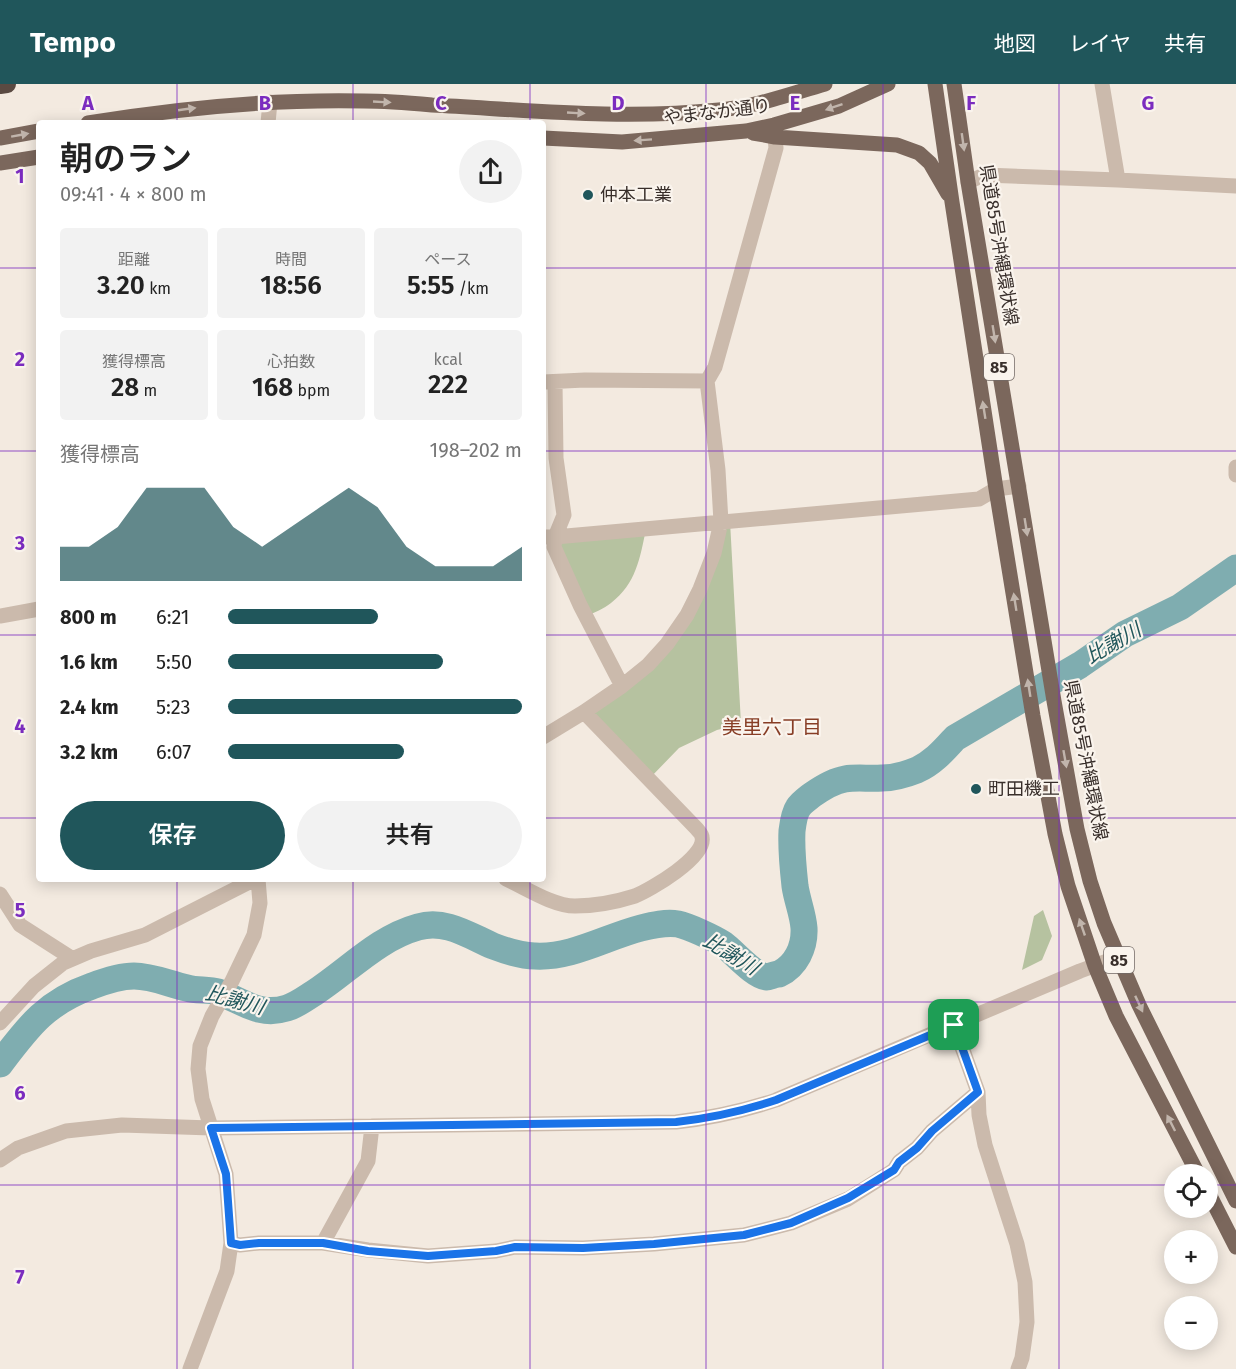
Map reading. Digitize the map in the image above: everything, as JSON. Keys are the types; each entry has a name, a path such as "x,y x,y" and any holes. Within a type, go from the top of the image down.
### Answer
{"highway":[{"path":"0,85 7,84"}],"main road":[{"name":"やまなか通り","path":"110,120 212,106 270,102 364,101 588,114 652,115 721,110 765,102 825,84"},
{"name":"やまなか通り","path":"546,138 622,142 746,131 839,106 888,84"},
{"name":"85","path":"936,84 996,489 1055,834 1065,876 1095,966 1116,1016 1193,1164"},
{"name":"県道85号沖縄環状線","path":"954,84 968,183 1054,701 1077,829 1090,881 1104,923 1139,1005 1236,1201"},
{"path":"746,131 775,137 897,145 919,153 930,163 952,202"},
{"path":"0,138 36,132"},
{"path":"0,164 36,158"},
{"path":"1218,1212 1236,1247"}],"street":[{"path":"1102,84 1118,180"},
{"path":"268,120 270,102"},
{"path":"546,735 585,712 648,665 667,644 687,615 714,553 721,522 718,470 707,381 715,367 776,148 775,137"},
{"path":"968,183 984,175 1236,186"},
{"path":"549,537 564,515 549,382 707,381"},
{"path":"1236,467 1236,475"},
{"path":"549,537 979,499 996,489 1019,486"},
{"path":"549,537 579,604 622,686"},
{"path":"0,616 36,610"},
{"path":"513,882 554,901 573,906 594,905 638,895 672,875 702,846 702,837 697,829 585,712"},
{"path":"0,1023 34,986 63,963 91,951 145,935 250,882"},
{"path":"190,1369 227,1271 231,1243 226,1174 202,1099 198,1069 200,1046 212,1016 254,935 260,903 256,882"},
{"path":"0,894 20,925 73,959"},
{"path":"0,1160 18,1148 66,1131 122,1125 211,1128 676,1122 705,1119 776,1100 1118,957"},
{"path":"954,1025 978,1092 979,1115 985,1145 1017,1244 1025,1282 1027,1322 1022,1358 1018,1369"},
{"path":"231,1243 240,1245 323,1243 368,1251 428,1256 496,1251 515,1247 619,1246 744,1235 791,1223 857,1193 894,1170 899,1162 917,1148 932,1131 978,1092"},
{"path":"323,1243 368,1161 372,1126"}],"green space":[{"path":"730,521 741,724 717,730 679,748 649,779 584,712 667,644"},
{"path":"646,529 636,570 626,587 608,605 586,617 555,537"},
{"path":"1043,910 1052,936 1042,960 1022,970 1034,916"}],"waterway":[{"name":"比謝川","path":"0,1064 29,1027 50,1008 76,992 107,981 128,976 147,977 191,989 218,992 251,1007 268,1011 277,1010 291,1007 305,999 390,939 403,932 428,925 447,927 503,950 519,954 549,956 576,950 650,926 678,924 701,932 723,944 762,976 779,974 795,961 803,942 804,928 795,886 792,838 796,813 804,801 824,787 841,780 891,777 923,767 938,756 955,738 1080,665 1125,634 1180,607 1236,568"}],"place":[{"name":"仲本工業","path":"588,195"},
{"name":"町田機工","path":"976,789"}],"district":[{"name":"美里六丁目","path":"772,727"}],"route":[{"path":"954,1025 978,1092 932,1131 917,1148 899,1162 894,1170 848,1198 791,1223 744,1235 654,1244 583,1248 515,1247 496,1251 428,1256 368,1251 323,1243 240,1245 231,1243 226,1174 211,1128 676,1122 705,1119 776,1100 954,1025"}]}
